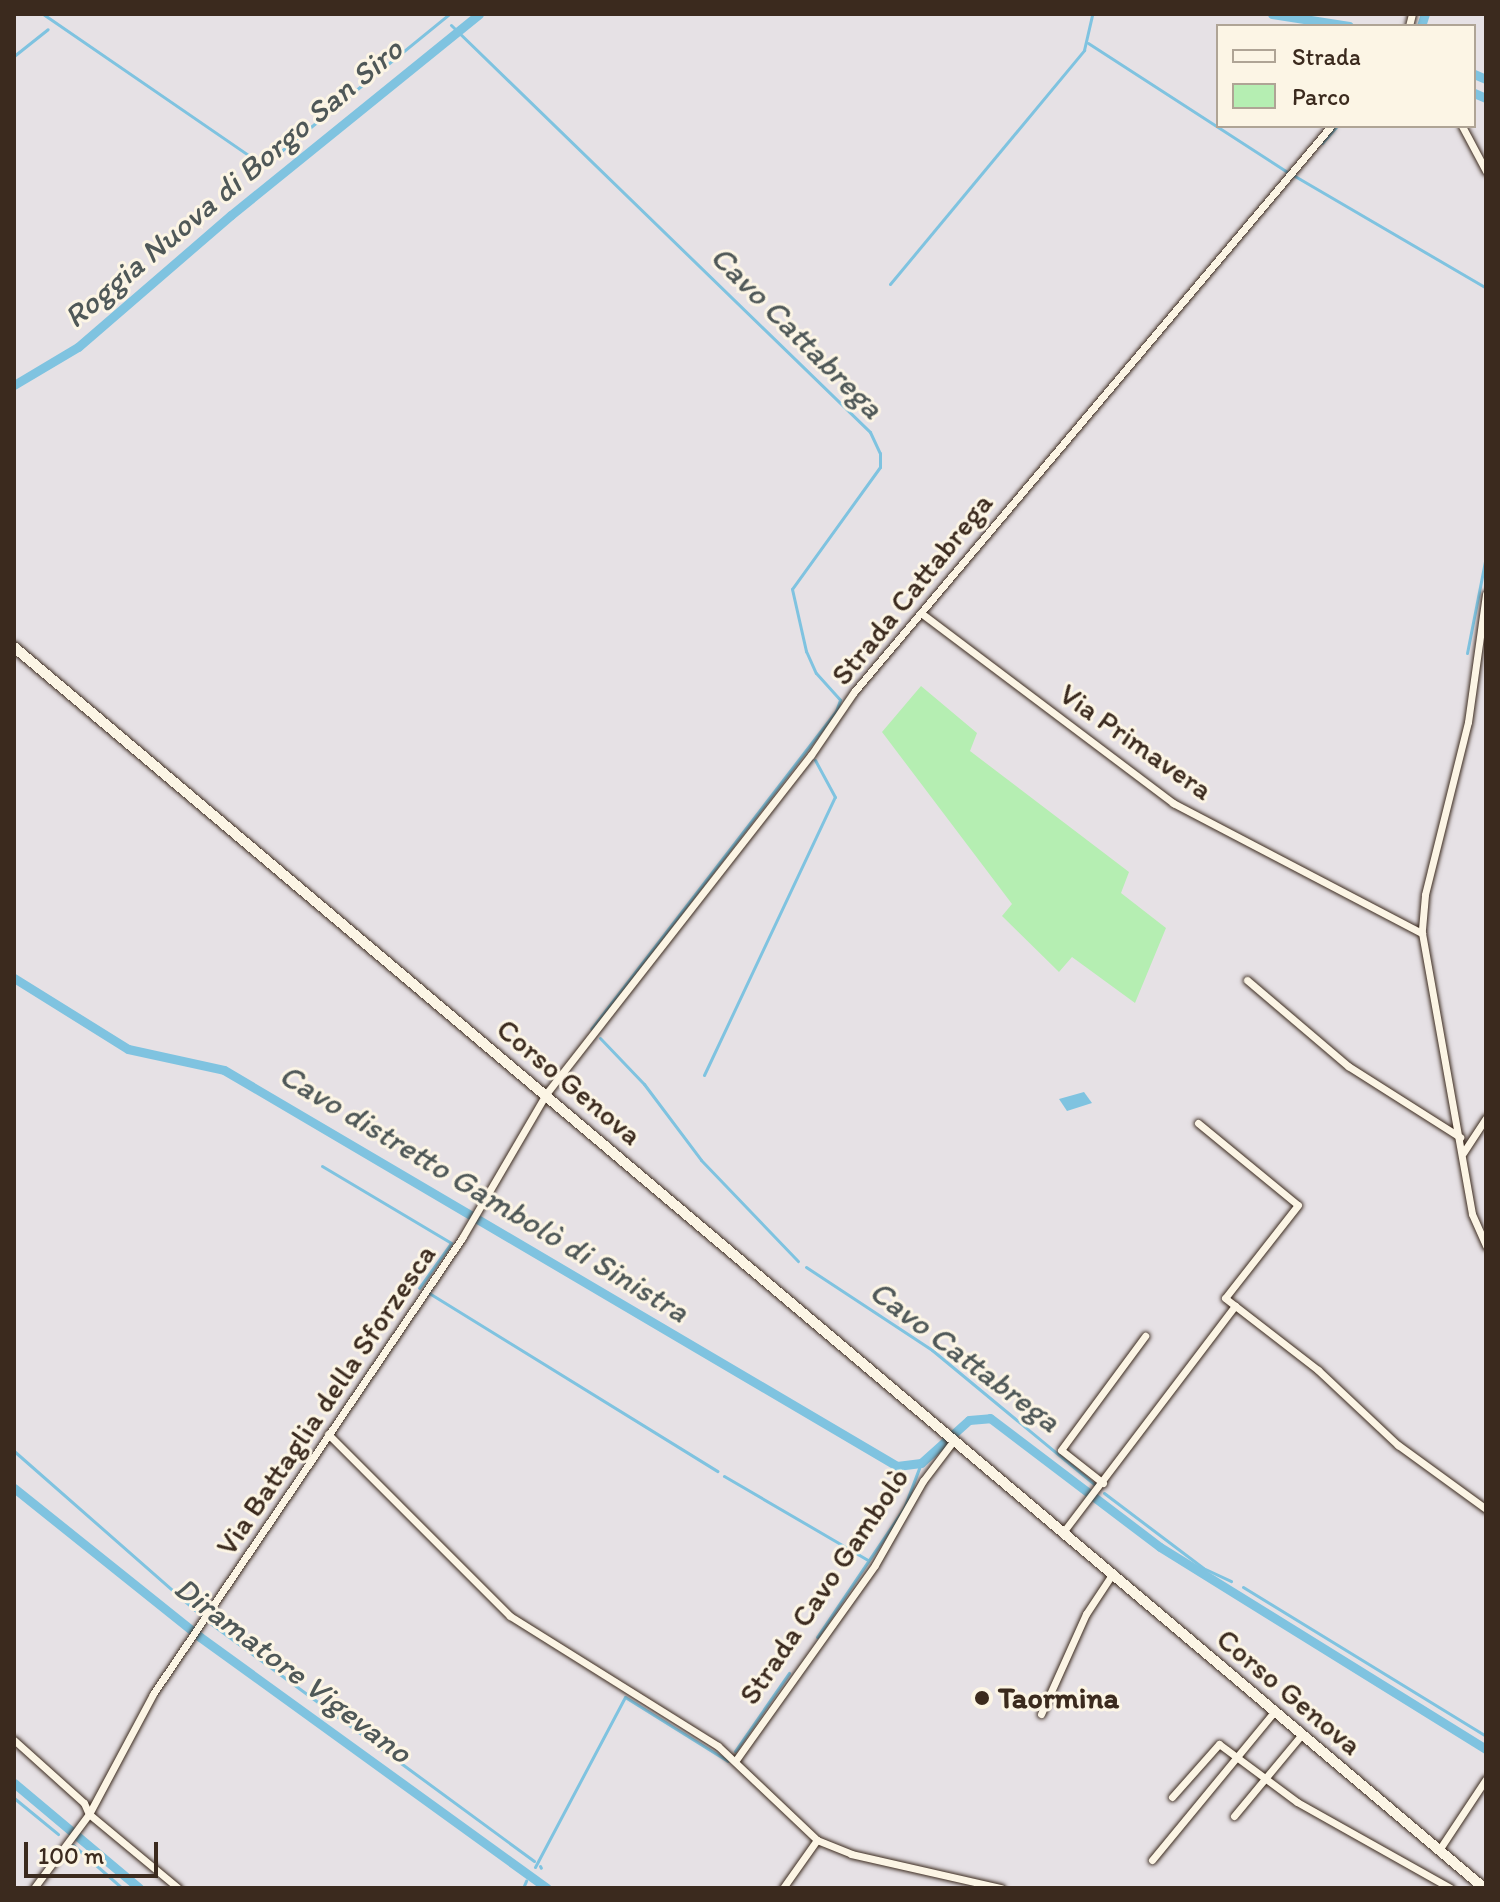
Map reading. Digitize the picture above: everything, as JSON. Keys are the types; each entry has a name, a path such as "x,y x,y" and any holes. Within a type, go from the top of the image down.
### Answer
{"main road":[{"name":"Corso Genova","path":"14,647 1484,1888"}],"street":[{"name":"Strada Cattabrega","path":"546,1094 921,613 1329,128"},
{"path":"1463,128 1486,171"},
{"path":"1486,594 1468,722 1425,895 1422,933 1472,1214 1486,1246"},
{"name":"Via Primavera","path":"921,613 1173,803 1422,933"},
{"path":"1247,980 1348,1066 1460,1137"},
{"name":"Via Battaglia della Sforzesca","path":"34,1888 89,1814 153,1694 200,1630 475,1218 546,1094"},
{"path":"1463,1153 1486,1118"},
{"path":"1198,1123 1298,1205 1225,1298 1318,1370 1398,1445 1486,1509"},
{"path":"1064,1531 1235,1306"},
{"path":"1103,1483 1061,1450 1145,1336"},
{"path":"328,1434 510,1616 736,1760 764,1794 817,1840 851,1854 1001,1888"},
{"name":"Strada Cavo Gambolò","path":"736,1760 875,1565 923,1481 954,1440"},
{"path":"1041,1714 1086,1614 1113,1573"},
{"path":"1152,1860 1275,1711"},
{"path":"1234,1816 1302,1734"},
{"path":"14,1740 84,1803 89,1814 178,1888"},
{"path":"1172,1797 1214,1744 1237,1757 1264,1780 1450,1888"},
{"path":"1439,1850 1486,1779"},
{"path":"783,1888 817,1840"}],"green space":[{"path":"921,686 977,733 970,751 1129,872 1121,893 1166,928 1135,1003 1072,957 1059,972 1002,916 1012,904 882,732"}],"water":[{"path":"1084,1092 1092,1103 1067,1111 1059,1099"}],"waterway":[{"name":"Cavo Cattabrega","path":"43,14 258,162 269,161 449,14"},
{"name":"Roggia Nuova di Borgo San Siro","path":"14,385 78,347 231,215 479,14"},
{"path":"890,284 1084,50 1092,14"},
{"name":"Roggia Nuova di Borgo San Siro","path":"1272,14 1336,24"},
{"path":"1422,24 1425,14"},
{"name":"Cavo Cattabrega","path":"451,25 870,432 880,453 880,467 792,589 806,651 816,673 840,700 836,711 591,1029"},
{"path":"14,56 48,29"},
{"path":"1088,43 1216,126"},
{"name":"Roggia Nuova di Borgo San Siro","path":"1476,75 1486,79"},
{"path":"1476,94 1486,98"},
{"path":"1219,128 1286,171"},
{"path":"1322,143 1335,128"},
{"path":"1293,175 1486,288"},
{"path":"1467,653 1486,556"},
{"path":"704,1075 835,797 815,760"},
{"name":"Cavo distretto Gambolò di Sinistra","path":"14,978 128,1049 224,1070 897,1466 921,1463 969,1420 990,1418 1160,1547 1486,1749"},
{"name":"Cavo Cattabrega","path":"600,1038 644,1084 701,1160 798,1261"},
{"path":"322,1166 451,1243 419,1288"},
{"name":"Cavo Cattabrega","path":"806,1267 932,1350 1095,1485"},
{"path":"429,1293 717,1471"},
{"name":"Cavo distretto Gambolò di Sinistra","path":"14,1451 203,1617"},
{"name":"Cavo distretto Gambolò di Sinistra","path":"817,1637 904,1508 921,1463"},
{"name":"Cavo distretto Gambolò di Sinistra","path":"724,1476 868,1560"},
{"name":"Diramatore Vigevano","path":"14,1488 200,1637 547,1888"},
{"name":"Cavo Cattabrega","path":"1104,1493 1203,1568 1231,1581"},
{"name":"Cavo Cattabrega","path":"1243,1587 1486,1736"},
{"name":"Cavo distretto Gambolò di Sinistra","path":"210,1623 534,1861"},
{"name":"Cavo distretto Gambolò di Sinistra","path":"735,1751 789,1673"},
{"name":"Cavo distretto Gambolò di Sinistra","path":"535,1867 625,1697 728,1761"},
{"path":"14,1783 139,1888"},
{"path":"14,1798 58,1834"},
{"path":"73,1845 122,1888"},
{"name":"Cavo distretto Gambolò di Sinistra","path":"523,1888 526,1881"}],"place":[{"name":"Taormina","path":"982,1698"}]}
